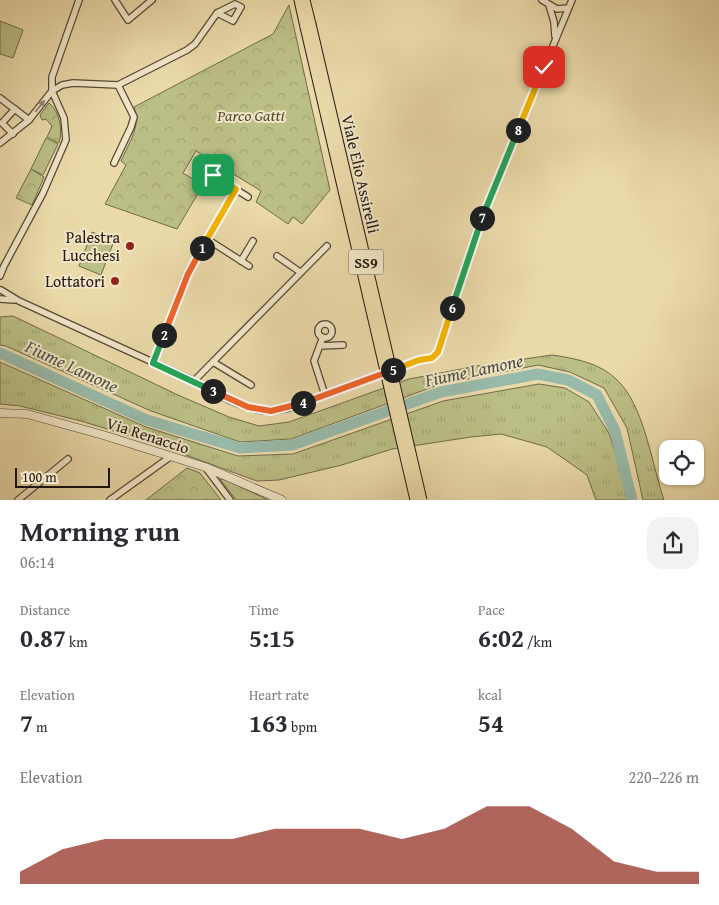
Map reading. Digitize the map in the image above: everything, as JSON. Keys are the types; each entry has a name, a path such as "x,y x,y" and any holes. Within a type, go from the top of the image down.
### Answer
{"main road":[{"name":"Viale Elio Assirelli","path":"299,0 308,25 422,500"},
{"name":"Viale Elio Assirelli","path":"305,0 308,25 415,500"}],"street":[{"path":"0,276 2,268 43,193 66,140 64,118 52,91 52,76 79,0"},
{"path":"116,0 128,20 152,0"},
{"path":"542,0 557,9 568,8"},
{"path":"0,289 19,301 194,381 219,395 248,407 271,411 289,408 419,360 432,358 438,352 478,226 572,0"},
{"path":"0,143 29,120 52,91 62,85 73,83 118,85 187,50 195,44 217,14 236,2 241,7 233,21 217,14"},
{"path":"549,4 554,22 555,38"},
{"path":"114,163 134,118 118,85"},
{"path":"0,98 29,120"},
{"path":"13,134 2,123 14,109"},
{"path":"213,175 248,197"},
{"path":"153,363 188,274 236,189"},
{"path":"207,239 249,266"},
{"path":"241,261 253,241"},
{"path":"194,381 326,246"},
{"path":"277,256 300,272"},
{"path":"0,289 0,298 19,301"},
{"path":"323,337 314,362 324,395"},
{"path":"320,346 343,345"},
{"path":"213,362 251,385"},
{"name":"Via Renaccio","path":"0,412 27,414 68,424 205,467 282,500"},
{"path":"110,500 170,456"},
{"path":"18,500 68,460"},
{"path":"205,467 230,500"}],"green space":[{"name":"Parco Gatti","path":"289,5 330,190 302,224 293,217 288,224 256,202 261,191 196,151 183,173 203,185 177,229 105,204 126,165 121,161 135,128 136,114 134,107 273,34"},
{"path":"0,21 23,30 13,58 0,54"},
{"path":"49,103 56,111 60,121 61,133 59,143 47,137 52,126 46,119 42,120 40,115"},
{"path":"46,138 58,144 43,175 31,169"},
{"path":"31,169 44,177 32,205 16,198"},
{"path":"92,232 114,241 101,275 79,266"},
{"path":"13,316 178,395 229,417 259,426 289,422 409,379 477,366 552,355 586,362 610,373 626,390 634,404 646,436 664,500 643,500 627,428 604,388 570,372 538,365 438,385 291,439 240,442 151,411 0,345 0,317"},
{"path":"0,362 146,427 238,456 293,454 443,401 539,384 565,388 589,402 609,433 621,471 627,500 596,500 587,475 547,447 501,434 392,449 342,465 279,480 257,481 150,442 81,421 20,406 0,404"},
{"path":"187,468 200,473 221,500 146,500"},
{"path":"220,479 224,479 268,500 236,500"}],"waterway":[{"name":"Fiume Lamone","path":"0,353 147,420 240,448 292,445 441,392 538,374 568,380 597,395 615,431 632,500"}],"place":[{"name":"Palestra Lucchesi","path":"130,246"},
{"name":"Lottatori","path":"115,281"}],"route":[{"path":"213,175 236,189 188,274 153,363 248,407 271,411 289,408 419,360 432,358 438,352 478,226 544,67"}]}
